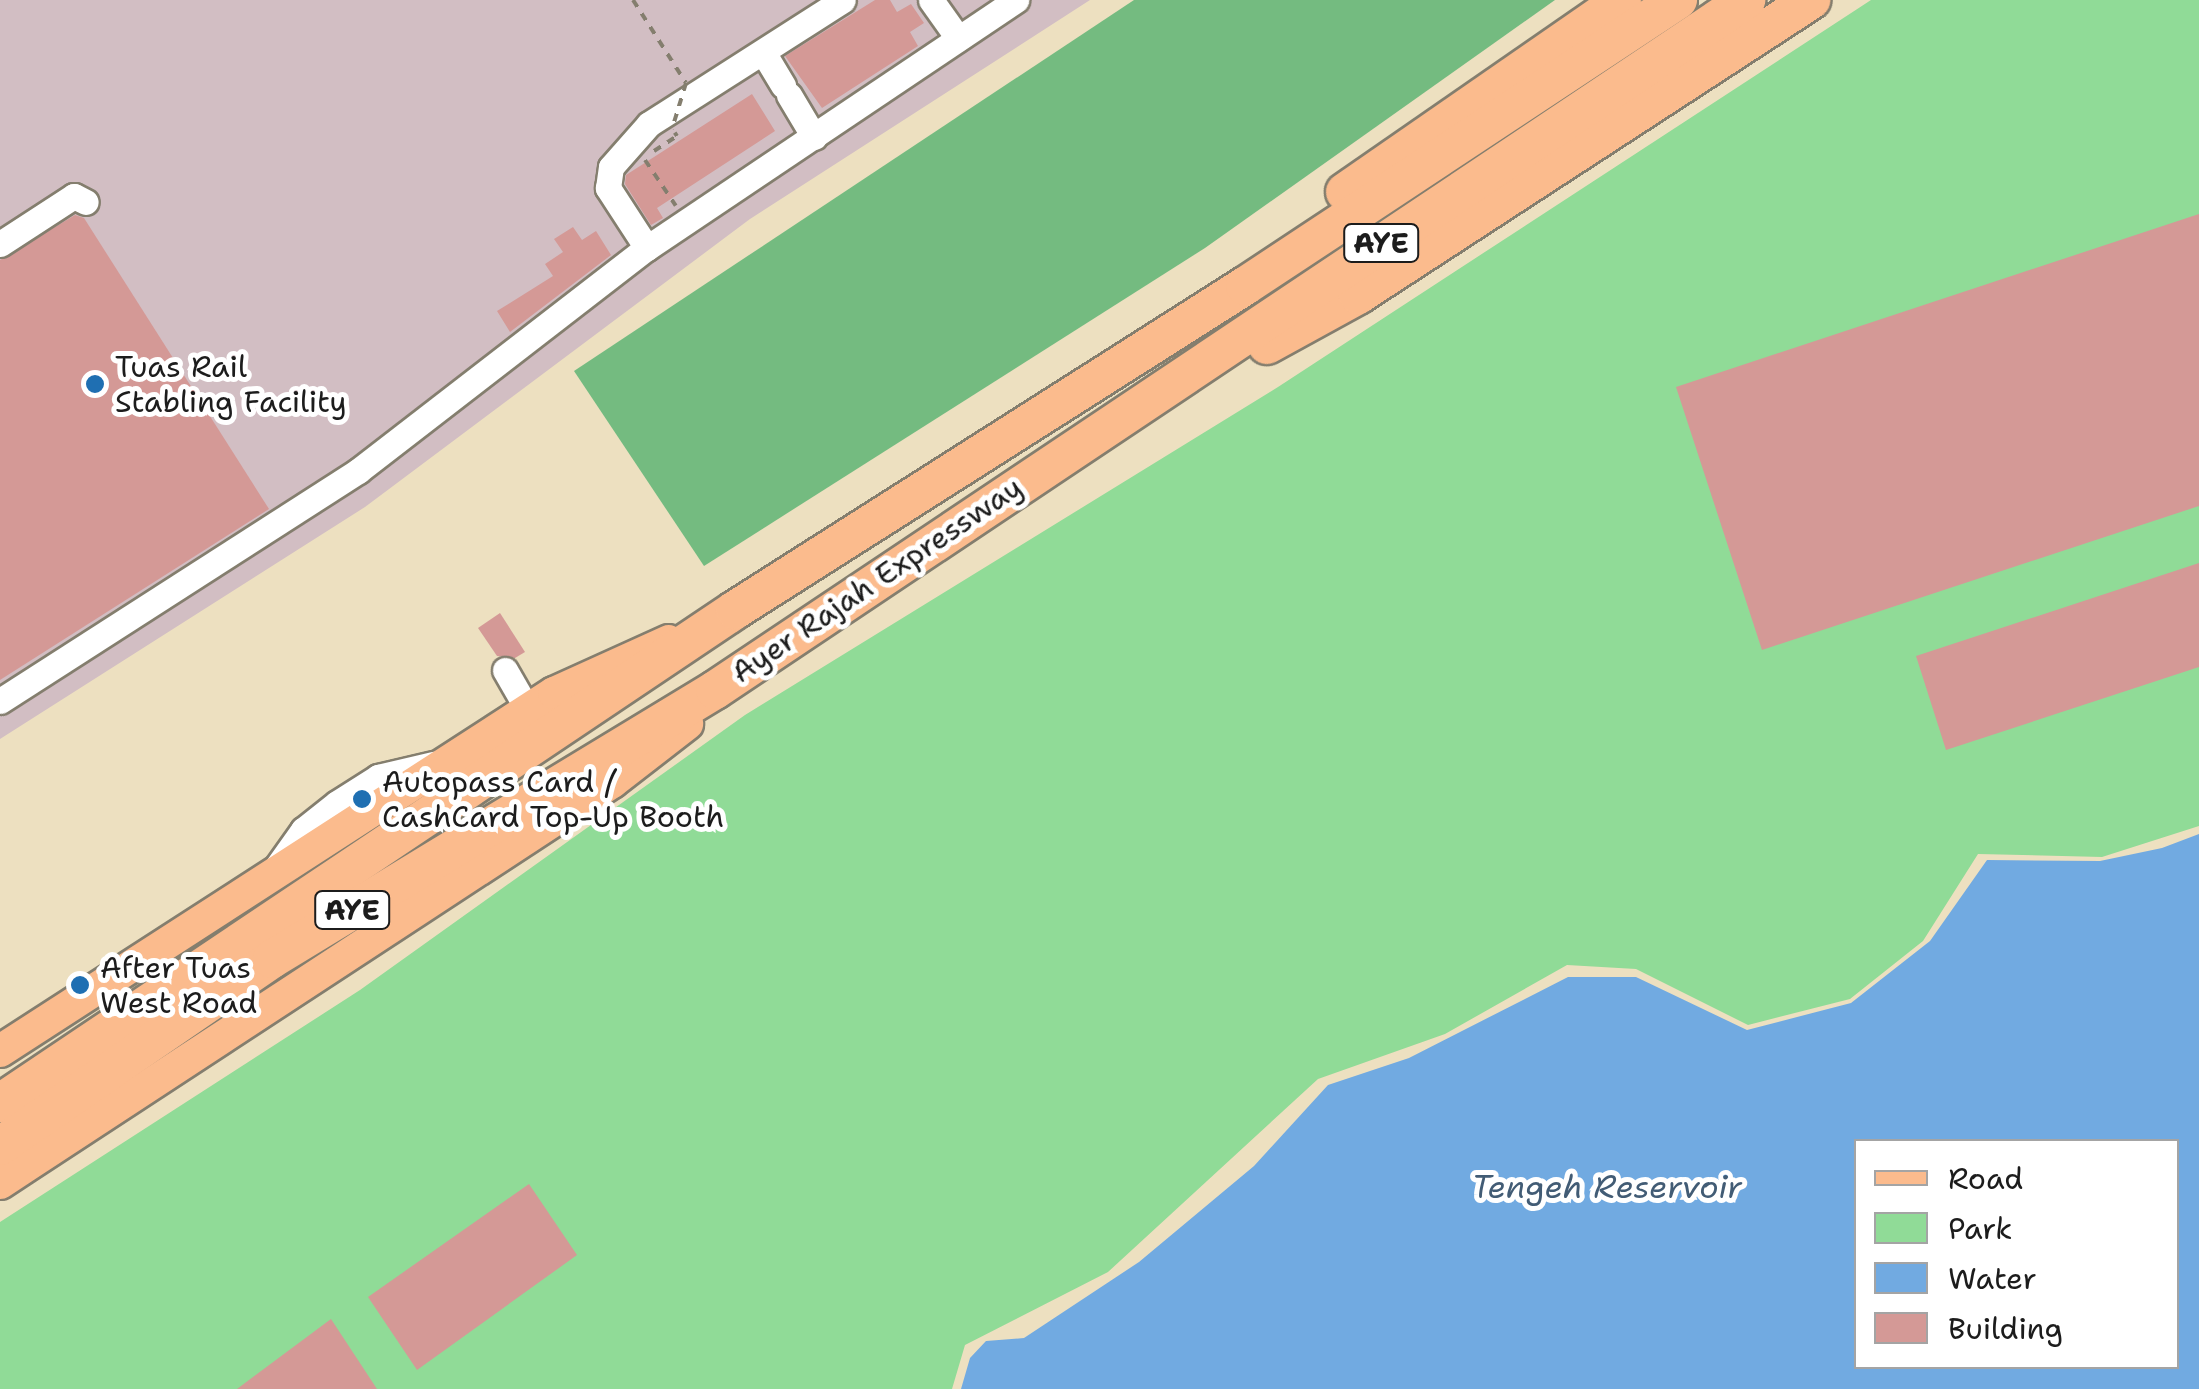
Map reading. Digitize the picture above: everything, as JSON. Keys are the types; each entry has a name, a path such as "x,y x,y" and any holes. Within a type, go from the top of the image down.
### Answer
{"highway":[{"path":"1212,306 1221,284 1426,132 1622,0"},
{"name":"Ayer Rajah Expressway","path":"0,1103 735,610 1212,306 1678,0"},
{"name":"Ayer Rajah Expressway","path":"0,1146 272,959 715,690 1746,0"},
{"path":"1016,486 1358,295 1812,0"}],"main road":[{"path":"0,1050 554,693 735,610"},
{"path":"0,1183 612,782 697,715 715,690"}],"lane":[{"path":"647,248 608,188 611,167 649,124 844,0"},
{"path":"931,0 958,38"},
{"path":"0,701 358,471 647,248 1016,0"},
{"path":"763,52 814,136"},
{"path":"0,244 74,196 86,202"},
{"path":"505,670 528,710"}],"path":[{"path":"633,0 686,83 672,129 677,136 644,158 687,222"}],"shaded area":[{"path":"0,0 1090,0 750,219 365,507 0,739"}],"green space":[{"path":"1134,0 1555,0 1205,248 704,566 574,371"},
{"path":"1871,0 2199,0 2199,826 2102,857 1978,854 1923,941 1850,999 1748,1025 1636,969 1567,965 1445,1034 1318,1079 1108,1272 965,1345 952,1389 0,1389 0,1222 360,990 745,715 1278,387"}],"water":[{"name":"Tengeh Reservoir","path":"2199,834 2199,1389 961,1389 970,1358 986,1341 1024,1338 1139,1262 1254,1166 1328,1085 1409,1058 1568,977 1636,977 1747,1030 1851,1003 1930,941 1987,860 2100,861 2162,848"}],"building":[{"path":"875,0 890,0 897,12 911,4 924,23 910,32 918,46 822,108 785,56"},
{"path":"752,94 775,131 657,208 663,218 651,225 625,184 626,175"},
{"path":"2199,214 2199,506 1762,650 1676,387"},
{"name":"Tuas Rail Stabling Facility","path":"75,215 84,218 269,509 0,680 0,260"},
{"path":"573,227 582,240 596,231 611,255 510,332 497,311 553,276 545,264 563,252 554,239"},
{"path":"2199,563 2199,667 1946,750 1916,656"},
{"path":"500,613 525,652 515,658 497,656 478,628"},
{"path":"529,1184 577,1255 417,1370 368,1297"},
{"path":"331,1319 377,1389 237,1389"}],"place":[{"name":"Tuas Rail Stabling Facility","path":"95,384"},
{"name":"Autopass Card / CashCard Top-Up Booth","path":"362,799"},
{"name":"After Tuas West Road","path":"80,985"}]}
